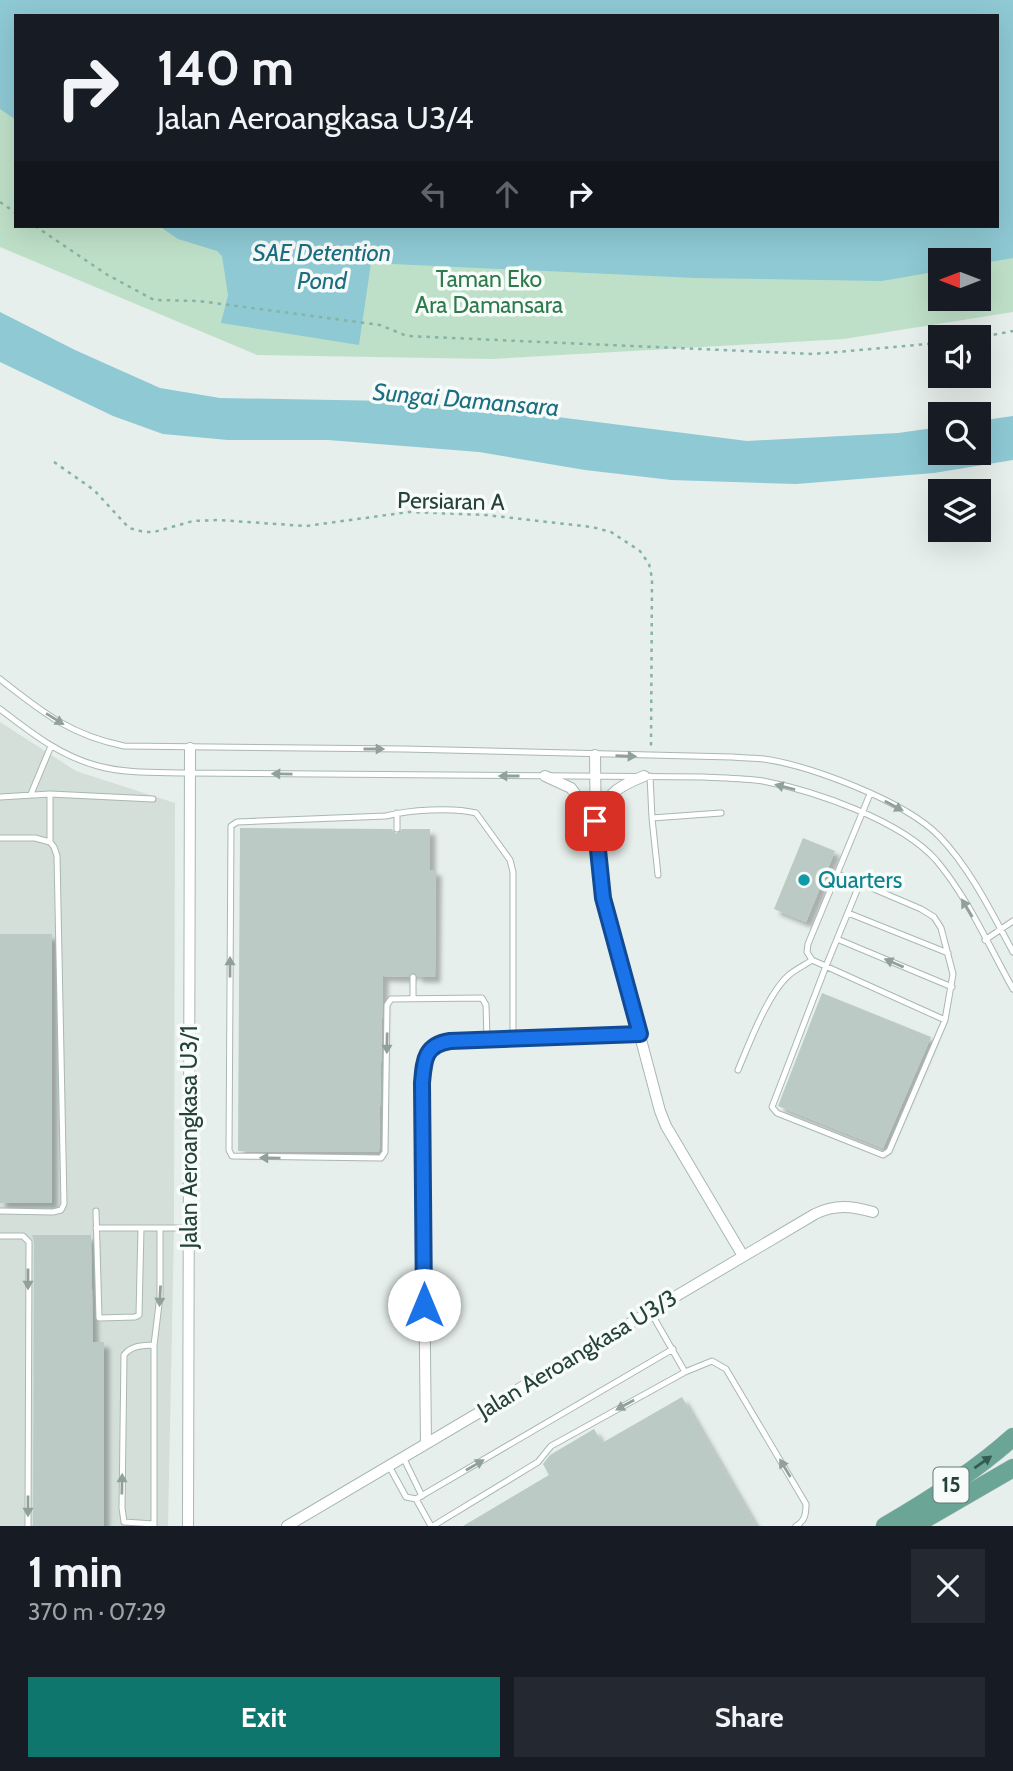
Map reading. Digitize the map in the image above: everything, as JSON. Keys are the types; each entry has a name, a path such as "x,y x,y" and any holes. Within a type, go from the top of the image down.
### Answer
{"main road":[{"name":"15","path":"885,1526 992,1456 1013,1437"},
{"name":"15","path":"913,1526 1013,1468"}],"street":[{"name":"Jalan Aeroangkasa U3/1","path":"188,1526 190,748"},
{"path":"595,755 595,821 603,898 660,1111 666,1126 743,1256"},
{"path":"545,776 571,788 595,821"},
{"path":"595,821 604,802 619,787 647,776"},
{"path":"426,1444 424,1065 432,1047 440,1042 487,1039 640,1034"},
{"name":"Jalan Aeroangkasa U3/3","path":"287,1526 825,1209 853,1207 873,1212"}],"lane":[{"path":"0,679 41,710 84,736 124,746 404,749 650,756 765,760 800,767 870,794 909,814 937,834 959,861 1013,952"},
{"path":"0,709 51,746 99,767 190,773 647,776 760,781 793,788 863,813 910,837 935,860 1013,989"},
{"path":"31,794 51,746"},
{"path":"647,776 658,876"},
{"path":"50,794 50,842"},
{"path":"0,797 50,794 153,799"},
{"path":"870,794 807,952 813,960 944,1020"},
{"path":"397,813 397,829"},
{"path":"487,1039 486,1005 482,998 391,999 387,1005 385,1152 381,1158 236,1157 230,1153 231,826 237,822 386,816 397,813 476,813 510,860 513,872 513,1039"},
{"path":"652,818 721,813"},
{"path":"0,838 35,838 50,842 57,856 64,1204 61,1210 53,1212 0,1211"},
{"path":"838,874 860,883 921,908 934,917 941,928 953,974 944,1020 886,1154 879,1155 777,1113 773,1103 860,883"},
{"path":"848,913 948,953"},
{"path":"985,940 1013,920"},
{"path":"837,939 952,987"},
{"path":"738,1069 780,985 789,975 813,960"},
{"path":"413,977 413,997"},
{"path":"96,1211 97,1317 104,1319 139,1315 141,1228"},
{"path":"96,1228 189,1228"},
{"path":"154,1345 137,1346 124,1355 122,1508 124,1522 154,1525 154,1345 160,1296 160,1228"},
{"path":"0,1236 23,1236 29,1242 28,1526"},
{"path":"650,1311 684,1372"},
{"path":"389,1466 406,1497 419,1498 673,1349"},
{"path":"403,1457 432,1526 538,1462 551,1446 684,1372 712,1361 726,1369 806,1504 806,1515 802,1523 796,1526"}],"path":[{"path":"38,228 106,274 154,300 200,301 380,325 407,336 813,354 928,344"},
{"path":"991,335 1013,331"},
{"name":"Persiaran A","path":"54,462 94,490 129,528 144,533 193,521 218,520 306,526 410,512 486,515 592,527 611,532 640,551 649,564 652,578 650,756"}],"shaded area":[{"path":"0,722 76,771 175,803 174,1228 168,1526 0,1526"}],"green space":[{"name":"Taman Eko Ara Damansara","path":"0,0 1013,0 1013,312 844,339 492,359 257,355 0,247"}],"water":[{"name":"SAE Detention Pond","path":"0,0 1013,0 1013,258 991,262 991,248 928,248 928,273 882,281 695,278 371,263 359,345 221,323 228,295 222,256 217,251 178,239 162,228 999,228 999,14 14,14 14,119 0,109"},
{"path":"0,312 75,350 160,388 220,398 389,401 487,408 747,441 898,433 928,429 928,465 983,465 934,473 796,484 671,480 585,470 479,452 328,440 228,440 163,434 113,416 0,362"},
{"path":"1013,416 1013,460 991,464 991,419"}],"building":[{"path":"240,828 392,829 396,834 402,829 430,829 430,870 436,870 435,977 418,977 414,972 408,977 383,976 379,1152 238,1151"},
{"name":"Quarters","path":"803,838 835,851 806,922 774,909"},
{"path":"0,934 52,934 52,1203 0,1203"},
{"path":"822,993 931,1037 883,1148 778,1106"},
{"path":"32,1235 91,1235 93,1342 104,1342 104,1526 33,1526"},
{"path":"682,1397 756,1526 463,1526 549,1475 543,1464 550,1455 594,1429 602,1443"}],"place":[{"name":"Quarters","path":"804,880"}],"route":[{"path":"424,1305 422,1083 424,1065 432,1047 440,1042 450,1041 640,1034 603,898 595,821"}],"water label":[{"name":"Sungai Damansara","path":"466,400"}]}
